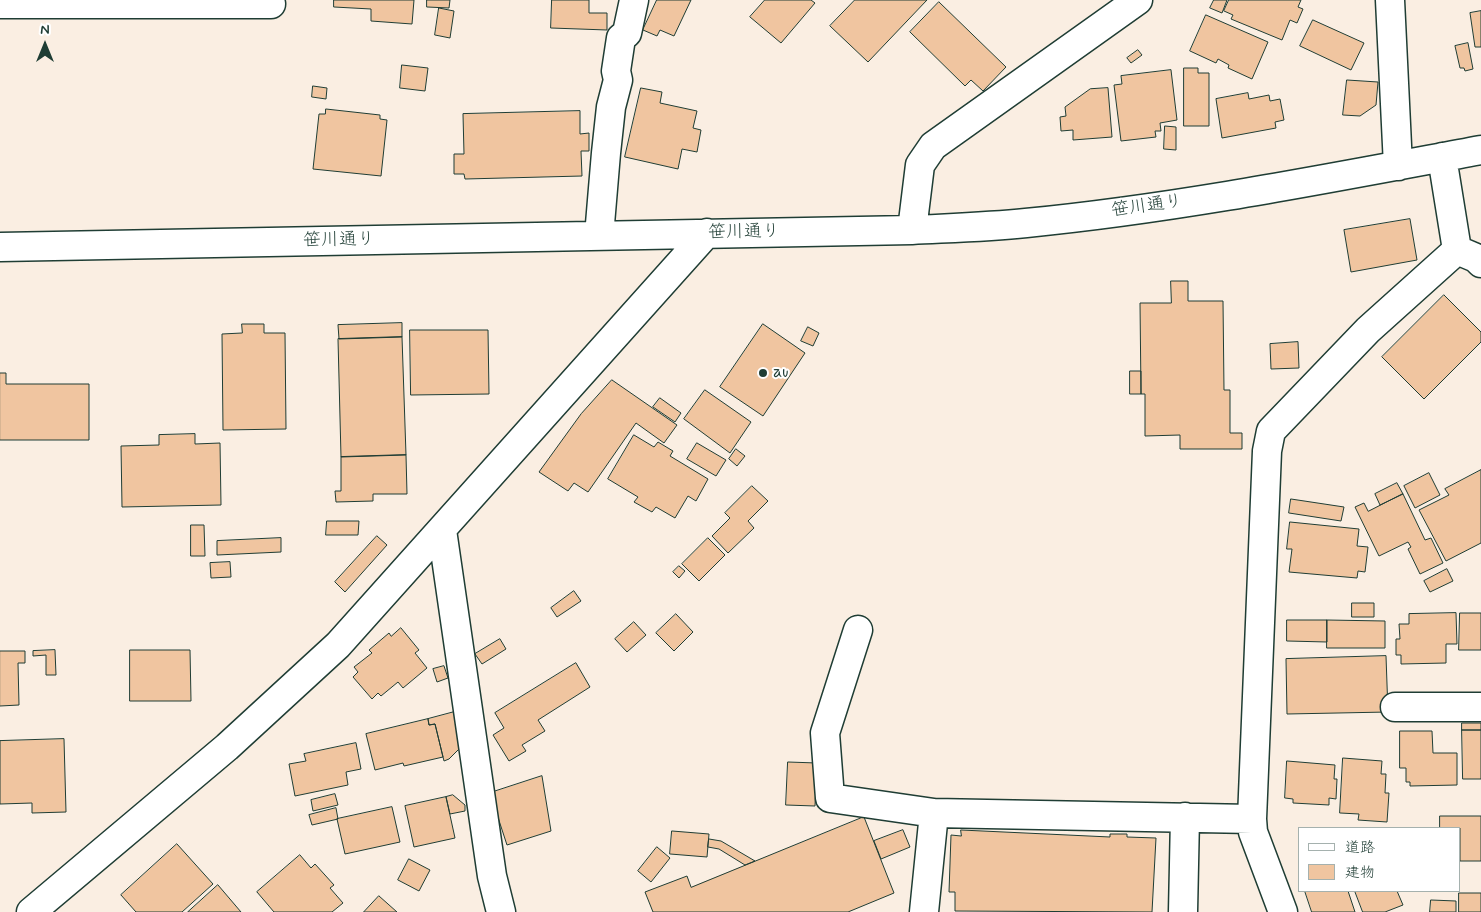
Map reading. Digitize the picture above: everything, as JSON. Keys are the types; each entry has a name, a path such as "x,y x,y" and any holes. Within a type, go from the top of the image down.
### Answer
{"street":[{"path":"599,236 611,107 618,80 616,71 621,38 627,33 634,0"},
{"path":"912,230 920,165 933,146 1138,0"},
{"path":"1390,0 1398,166"},
{"path":"0,4 271,4"},
{"name":"笹川通り","path":"0,247 912,230 1025,223 1155,207 1481,150"},
{"path":"1442,157 1457,250"},
{"path":"31,912 227,747 338,645 707,233"},
{"path":"1457,250 1476,258 1481,263"},
{"path":"1283,912 1253,832 1252,819 1267,450 1271,431 1368,330 1457,250"},
{"path":"442,530 492,876 501,912"},
{"path":"858,630 825,733 830,798 934,814 1252,819"},
{"path":"1396,707 1481,707"},
{"path":"924,912 934,814"},
{"path":"1182,912 1185,818"}],"building":[{"path":"334,0 414,0 412,24 371,21 371,9 334,7"},
{"path":"427,0 450,0 449,8 427,7"},
{"path":"552,0 589,0 589,13 607,13 607,30 551,28"},
{"path":"657,0 691,0 674,36 660,30 657,36 643,30"},
{"path":"765,0 811,0 815,3 781,43 750,17"},
{"path":"855,0 927,0 868,62 830,26"},
{"path":"1214,0 1227,0 1222,13 1210,8"},
{"path":"1229,0 1301,0 1298,7 1303,9 1297,23 1290,20 1282,40 1231,19 1233,15 1224,11"},
{"path":"939,2 1006,67 983,91 971,80 965,86 910,32"},
{"path":"439,8 454,11 450,38 435,35"},
{"path":"1481,11 1481,47 1475,47 1470,13"},
{"path":"1206,15 1268,42 1252,79 1228,68 1229,65 1218,59 1216,63 1190,51"},
{"path":"1313,20 1364,43 1351,70 1300,46"},
{"path":"1468,43 1473,69 1465,71 1464,68 1460,68 1455,46"},
{"path":"1138,50 1142,55 1131,63 1127,58"},
{"path":"402,65 428,68 425,91 400,88"},
{"path":"1184,68 1198,68 1198,73 1209,73 1209,126 1184,126"},
{"path":"1171,70 1177,120 1160,123 1161,131 1155,131 1156,137 1121,141 1114,85 1122,84 1121,76"},
{"path":"1347,80 1378,82 1376,105 1360,116 1343,115"},
{"path":"313,86 327,88 326,99 312,97"},
{"path":"641,88 662,92 660,103 697,111 693,128 701,130 697,152 682,149 678,169 625,157"},
{"path":"1108,88 1112,137 1073,140 1073,130 1061,131 1060,117 1066,116 1065,107 1090,89"},
{"path":"1248,93 1249,99 1269,95 1270,101 1280,99 1284,120 1275,122 1276,128 1222,138 1216,99"},
{"path":"326,109 380,115 380,119 387,120 381,176 313,169 319,114 325,114"},
{"path":"580,111 580,134 589,133 589,151 581,151 582,176 465,179 464,174 454,174 454,154 464,154 463,114"},
{"path":"1165,126 1176,127 1176,150 1164,149"},
{"path":"1410,219 1417,260 1351,272 1344,230"},
{"path":"1171,281 1188,281 1188,301 1223,301 1224,390 1230,390 1230,433 1242,433 1242,449 1180,449 1180,435 1145,436 1145,394 1141,394 1140,303 1171,303"},
{"path":"1444,295 1481,332 1481,342 1424,399 1382,357"},
{"path":"402,323 402,337 339,339 338,325"},
{"path":"242,324 264,324 264,333 285,333 286,429 223,430 222,334 242,333"},
{"path":"763,324 805,353 763,416 720,387"},
{"path":"808,327 819,333 813,346 801,341"},
{"path":"410,330 488,330 489,394 411,395"},
{"path":"402,337 406,455 341,457 338,339"},
{"path":"1298,342 1299,368 1271,369 1270,344"},
{"path":"1130,371 1141,371 1141,394 1130,394"},
{"path":"0,373 6,373 6,384 89,384 89,440 0,440"},
{"path":"612,380 677,425 664,443 636,423 588,492 574,483 568,491 539,472 581,414"},
{"path":"705,390 751,422 730,453 684,419"},
{"path":"660,398 681,413 675,422 653,407"},
{"path":"195,434 195,444 220,443 221,505 122,507 121,446 159,445 159,435"},
{"path":"634,435 654,447 658,442 673,451 670,456 708,479 696,501 688,496 675,518 656,507 652,512 634,502 638,497 608,479"},
{"path":"697,443 726,460 716,476 687,459"},
{"path":"736,449 745,456 737,466 729,459"},
{"path":"406,455 407,494 373,494 373,501 336,502 335,491 341,491 341,457"},
{"path":"1481,470 1481,543 1446,561 1419,510 1449,495 1445,489"},
{"path":"1429,473 1440,495 1415,508 1404,486"},
{"path":"1397,483 1403,494 1380,505 1375,494"},
{"path":"752,486 768,501 748,521 754,528 728,553 712,536 730,518 725,513"},
{"path":"1403,494 1425,540 1431,538 1443,563 1420,574 1408,549 1411,547 1408,542 1379,556 1355,507 1364,503 1368,511"},
{"path":"1291,499 1344,507 1341,521 1289,513"},
{"path":"327,521 359,521 358,535 326,535"},
{"path":"1290,522 1359,529 1357,546 1368,547 1365,572 1358,571 1357,578 1289,572 1292,549 1287,549"},
{"path":"191,525 204,525 205,556 191,556"},
{"path":"377,536 387,545 345,592 335,582"},
{"path":"281,538 281,552 217,555 217,541"},
{"path":"708,538 725,555 699,581 682,564"},
{"path":"230,562 231,577 211,578 210,563"},
{"path":"679,566 685,571 679,578 673,572"},
{"path":"1447,569 1453,581 1430,592 1424,581"},
{"path":"574,591 581,601 557,617 551,608"},
{"path":"1352,603 1374,603 1374,617 1352,617"},
{"path":"1456,613 1457,644 1446,644 1446,663 1401,664 1401,655 1396,655 1396,639 1400,639 1399,624 1409,624 1409,614"},
{"path":"1460,613 1481,613 1481,650 1459,650"},
{"path":"676,614 693,632 674,651 656,633"},
{"path":"1287,620 1327,620 1327,642 1287,641"},
{"path":"1327,620 1385,621 1385,648 1327,648"},
{"path":"634,622 646,635 627,652 615,639"},
{"path":"401,628 419,650 415,653 427,668 403,688 398,682 381,696 378,693 372,699 353,677 358,672 354,667 372,653 369,650 389,633 391,636"},
{"path":"500,639 506,649 482,664 475,654"},
{"path":"55,650 56,675 46,675 46,655 33,656 33,651"},
{"path":"130,650 190,650 191,701 130,701"},
{"path":"0,651 25,651 25,663 18,663 19,705 0,706"},
{"path":"1386,656 1388,712 1287,714 1286,659"},
{"path":"576,663 590,687 538,720 545,731 522,745 526,751 509,761 493,735 504,728 495,713"},
{"path":"444,666 448,678 437,682 433,669"},
{"path":"458,711 462,746 449,759 444,761 435,724 429,725 428,719"},
{"path":"428,719 429,725 435,724 443,757 404,766 403,763 375,770 366,734"},
{"path":"1462,723 1481,723 1481,730 1462,730"},
{"path":"1462,730 1481,730 1481,779 1463,779"},
{"path":"1400,731 1432,731 1433,753 1457,753 1457,785 1410,786 1410,782 1406,782 1406,768 1400,768"},
{"path":"64,739 66,812 32,813 32,803 0,804 0,741"},
{"path":"356,743 361,769 346,772 348,785 295,796 289,764 306,761 304,754"},
{"path":"1343,758 1382,761 1381,774 1386,774 1385,793 1389,793 1387,822 1358,820 1359,814 1340,813"},
{"path":"1287,761 1335,765 1334,779 1337,779 1336,799 1329,798 1329,805 1293,803 1293,799 1285,798"},
{"path":"788,762 817,763 815,806 786,805"},
{"path":"542,776 551,831 507,845 490,793"},
{"path":"335,794 338,805 313,811 311,800"},
{"path":"453,795 465,805 465,811 450,814 446,797"},
{"path":"446,797 455,838 414,847 405,806"},
{"path":"392,807 400,842 345,854 337,819"},
{"path":"336,808 338,819 312,825 309,815"},
{"path":"1440,816 1481,816 1481,861 1461,861 1461,827 1440,827"},
{"path":"864,817 894,893 848,912 653,912 645,892 687,876 691,887"},
{"path":"903,830 910,847 881,859 874,841"},
{"path":"961,830 1110,837 1110,834 1127,834 1127,837 1156,838 1152,912 955,911 955,892 949,892 951,835 961,836"},
{"path":"672,831 709,834 707,857 670,854"},
{"path":"709,839 721,841 755,861 745,865 719,849 708,847"},
{"path":"177,844 213,884 182,912 136,912 121,895"},
{"path":"657,847 670,858 651,882 638,871"},
{"path":"300,855 311,868 315,864 334,885 330,888 343,903 332,912 274,912 257,892"},
{"path":"409,859 430,870 419,891 398,880"},
{"path":"218,885 241,912 188,912"},
{"path":"1305,892 1348,892 1355,912 1312,912"},
{"path":"1355,892 1397,892 1403,905 1385,912 1363,912"},
{"path":"1459,893 1481,893 1481,912 1459,912"},
{"path":"379,896 397,912 364,912"},
{"path":"1431,900 1456,901 1456,912 1430,912"}],"place":[{"name":"au","path":"763,373"}]}
